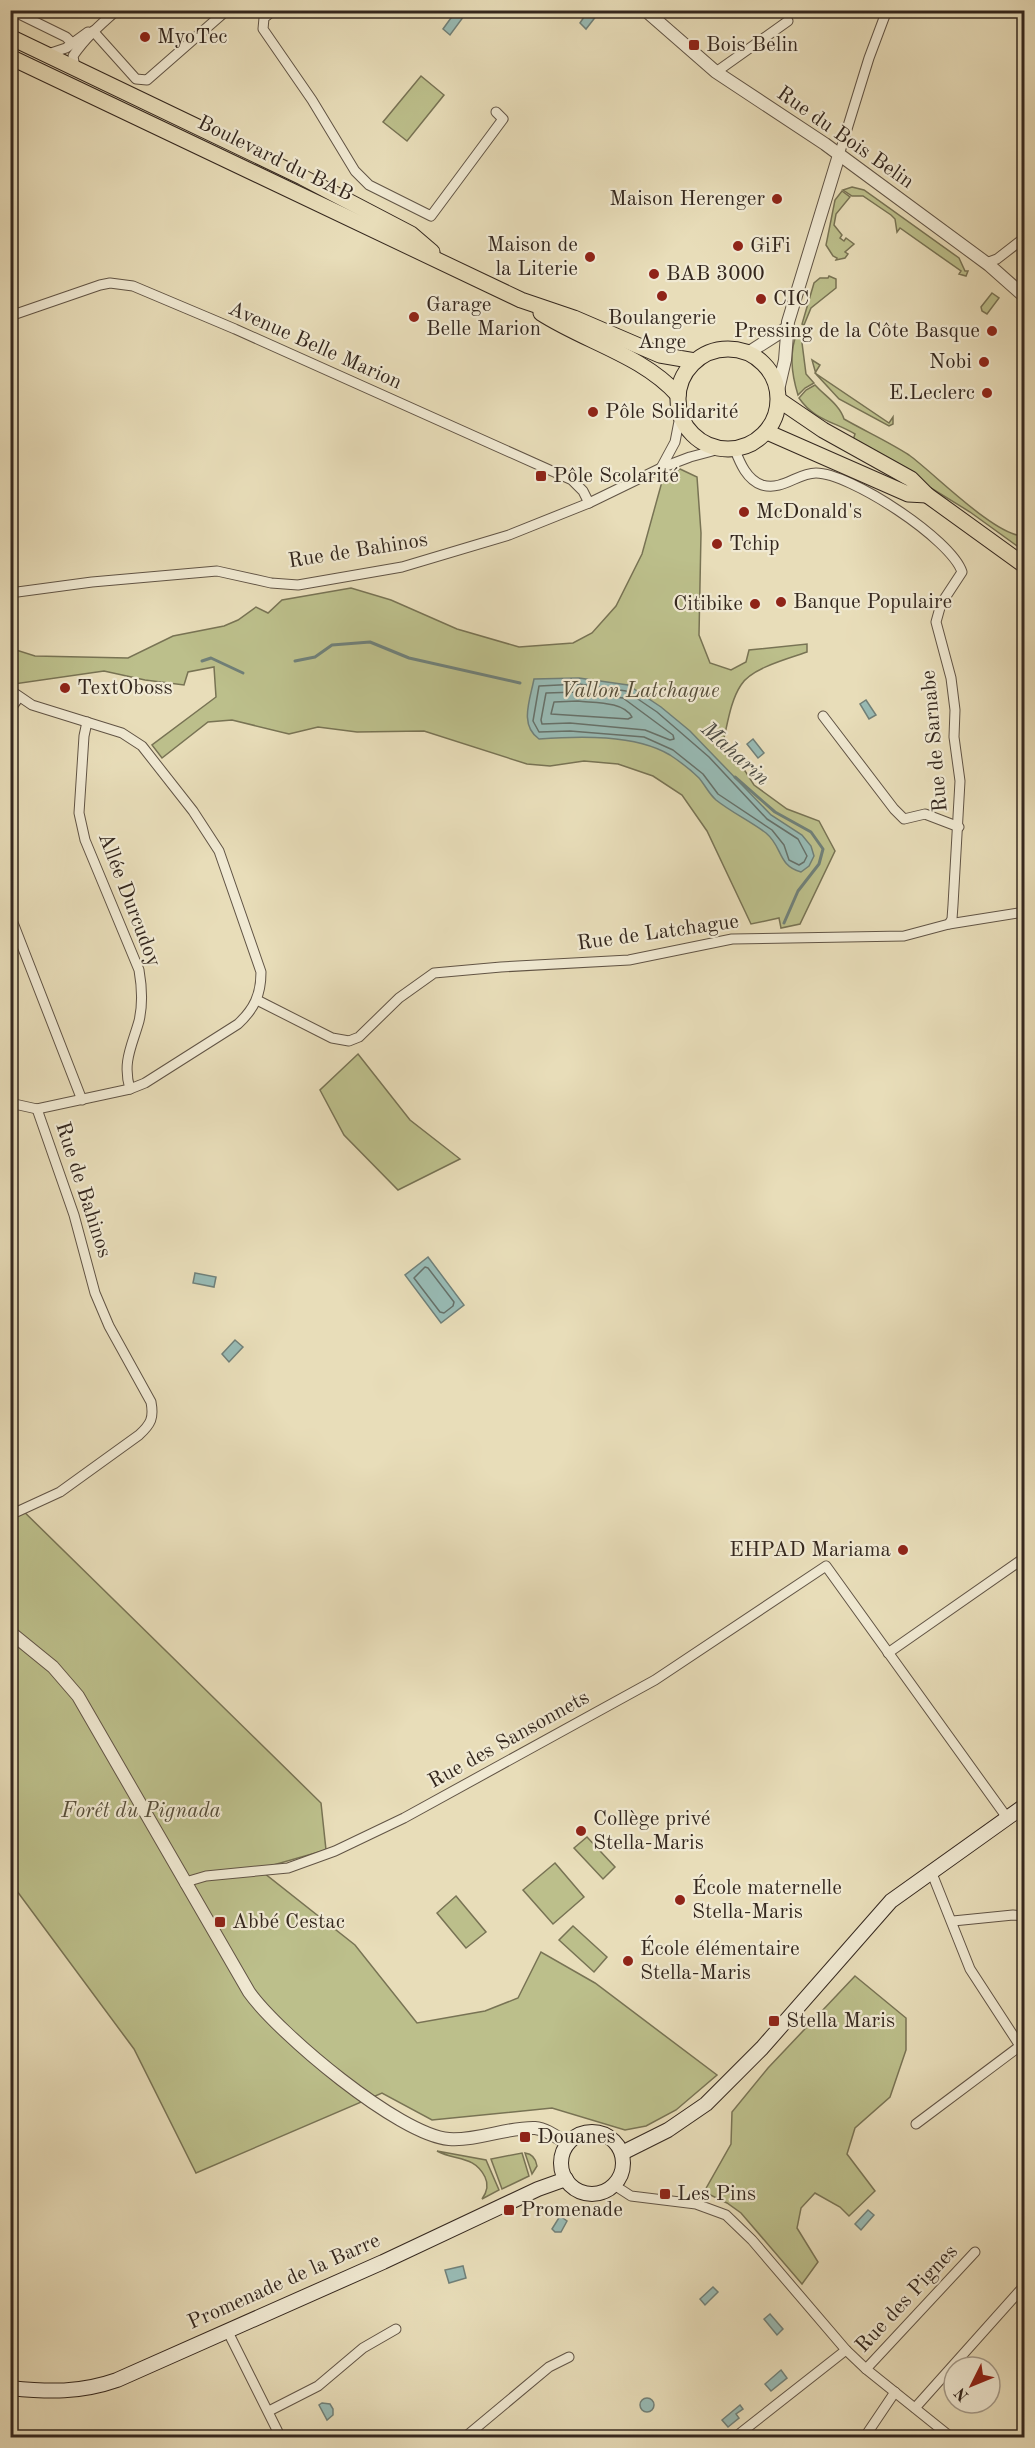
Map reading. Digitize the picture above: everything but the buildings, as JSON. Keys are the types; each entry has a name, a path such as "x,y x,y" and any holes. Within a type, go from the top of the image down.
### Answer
{"main road":[{"path":"10,37 362,208 411,234 451,267"},
{"name":"Boulevard du BAB","path":"10,57 521,300 574,318 660,355 695,361"},
{"name":"Boulevard du BAB","path":"521,300 567,330 660,376 678,395"},
{"path":"733,349 748,352 762,362 772,375 778,395 776,417 766,432 747,446 728,449 707,445 687,428 681,416 678,395 683,376 695,361 717,350 733,349"},
{"path":"778,395 823,430 911,479 927,495 1024,565"},
{"path":"766,432 908,494 927,495"},
{"path":"622,2153 668,2130 720,2093 882,1910 932,1871 1024,1806"},
{"path":"593,2132 610,2138 622,2153 622,2170 614,2186 597,2194 579,2191 566,2179 561,2161 568,2144 584,2133 593,2132"},
{"name":"Promenade de la Barre","path":"10,2388 76,2391 95,2388 383,2262 538,2189 566,2179"}],"street":[{"path":"11,10 66,37 72,43"},
{"path":"75,68 73,56 93,31 117,10"},
{"path":"274,10 264,18 263,29 312,100 355,171 369,185 431,216 503,119 496,112"},
{"name":"Rue du Bois Belin","path":"645,10 716,72 839,155 986,263 1024,296"},
{"path":"778,395 785,360 787,328 869,58 887,10"},
{"path":"93,31 136,79 142,81 163,68 227,11"},
{"path":"716,72 788,21"},
{"path":"46,55 72,43 85,32 93,31"},
{"path":"986,263 997,259 1024,238"},
{"name":"Avenue Belle Marion","path":"10,316 100,285 110,283 133,286 235,329 572,480 583,491 589,503"},
{"path":"748,352 787,328"},
{"path":"661,468 675,441 681,416"},
{"name":"Rue de Bahinos","path":"10,593 92,582 217,571 271,583 298,585 402,567 509,535 589,503 661,468 728,449"},
{"name":"Rue de Sarnabe","path":"728,449 753,480 763,485 776,486 814,473 825,474 878,498 943,545 959,564 962,572 941,603 936,622 951,678 955,710 954,737 960,781 952,919 949,924"},
{"path":"10,690 32,705 122,733 142,746 208,832 219,851 261,972 261,986 257,1000"},
{"path":"10,710 18,697"},
{"path":"823,716 904,819 925,814 959,826"},
{"name":"Allée Durcudoy","path":"87,722 79,813 85,840 138,970 141,985 139,1019 127,1058 126,1075 130,1089"},
{"name":"Rue de Latchague","path":"257,1000 332,1038 349,1041 359,1037 399,998 434,973 629,960 732,939 896,937 949,924 1024,912"},
{"path":"10,915 82,1100"},
{"name":"Rue de Bahinos","path":"10,1515 60,1492 139,1435 150,1425 154,1416 151,1402 109,1326 94,1293 74,1215 37,1109 130,1089 145,1083 238,1024 250,1013 257,1000"},
{"path":"10,1103 22,1108 37,1109"},
{"path":"1008,1819 888,1653 1024,1558"},
{"name":"Rue des Sansonnets","path":"185,1884 206,1876 288,1868 335,1851 404,1818 655,1680 826,1566 888,1653"},
{"path":"10,1632 52,1667 78,1696 185,1884 259,2007 287,2033 362,2096 392,2116 424,2133 448,2139 470,2139 535,2128 552,2134 568,2144"},
{"path":"916,2124 1022,2049 970,1969 932,1871"},
{"path":"953,1922 1014,1915 1024,1916"},
{"path":"614,2186 631,2196 696,2204 726,2215 752,2240 846,2350 866,2369 952,2438"},
{"name":"Rue des Pignes","path":"866,2369 975,2252"},
{"path":"915,2408 1024,2286"},
{"path":"269,2410 318,2386 363,2348 396,2329"},
{"path":"227,2330 281,2438"},
{"path":"734,2438 846,2350"},
{"path":"464,2438 549,2367 569,2357"},
{"path":"864,2438 895,2392"}],"green space":[{"path":"421,76 444,95 407,141 383,122"},
{"path":"852,187 864,190 959,258 965,271 968,271 966,276 959,274 961,271 900,228 897,232 895,219 891,215 863,196 852,196 843,190"},
{"path":"842,191 850,197 836,214 834,225 842,235 840,238 844,241 846,238 854,244 845,252 848,254 845,258 836,260 837,258 826,245 835,200"},
{"path":"829,276 836,279 836,288 811,308 804,325 802,324 814,283 820,278"},
{"path":"992,293 999,298 987,314 982,311 981,307"},
{"path":"798,329 802,332 806,374 814,383 798,395 792,362 793,346"},
{"path":"812,360 820,365 815,372"},
{"path":"816,374 889,423 893,417 893,424 889,426 839,399"},
{"path":"815,385 836,405 844,419 909,455 982,516 1012,534 1024,536 1024,551 970,512 853,440 855,434 811,411 799,398"},
{"name":"Vallon Latchague","path":"680,469 697,477 701,533 699,635 710,663 731,670 746,662 749,650 807,644 807,652 771,664 746,679 735,697 724,738 754,785 787,809 819,821 835,851 800,924 781,928 779,918 751,924 707,831 682,795 653,776 618,764 584,761 550,766 527,764 424,731 357,732 318,727 289,734 232,720 208,722 162,758 152,745 216,697 214,667 188,672 184,685 104,671 14,684 11,680 10,648 35,656 128,658 173,636 224,626 238,620 256,607 268,613 282,600 351,588 391,600 457,629 519,647 573,643 592,633 616,606 642,554 663,478"},
{"path":"358,1054 410,1120 460,1159 398,1190 344,1135 320,1090"},
{"name":"Forêt du Pignada","path":"11,1499 321,1803 326,1850 259,1869 355,1945 417,2023 485,2011 518,1998 541,1952 595,1983 717,2075 676,2110 646,2126 625,2130 552,2108 432,2120 382,2093 196,2173 134,2049 11,1883"},
{"path":"587,1837 615,1867 603,1879 574,1848"},
{"path":"555,1863 584,1897 553,1924 523,1890"},
{"path":"456,1896 486,1932 466,1948 437,1913"},
{"path":"573,1926 607,1957 594,1972 559,1940"},
{"path":"855,1976 906,2018 906,2050 890,2097 855,2128 847,2154 875,2191 849,2216 840,2207 815,2193 801,2208 797,2228 818,2262 802,2284 741,2213 704,2192 731,2144 732,2112 768,2068"},
{"path":"437,2151 486,2160 499,2190 482,2199 487,2186 481,2170 470,2162"},
{"path":"522,2153 529,2176 502,2189 491,2159"},
{"path":"525,2153 536,2161 537,2166 532,2174"}],"water":[{"path":"456,11 464,16 450,35 443,29"},
{"path":"588,11 597,15 586,29 580,23"},
{"path":"579,678 628,685 661,707 690,731 771,815 802,835 811,846 814,856 809,866 801,872 793,869 784,860 766,833 716,800 699,778 670,755 656,748 606,738 539,739 529,727 528,719 534,679"},
{"path":"866,700 876,715 869,719 860,704"},
{"path":"753,739 764,753 758,758 747,744"},
{"path":"428,1257 464,1305 441,1323 405,1275"},
{"path":"195,1273 216,1277 214,1287 193,1283"},
{"path":"235,1340 243,1347 229,1362 222,1354"},
{"path":"868,2210 874,2215 861,2230 855,2224"},
{"path":"560,2216 567,2221 561,2232 555,2232 552,2229"},
{"path":"463,2266 466,2278 449,2283 445,2270"},
{"path":"713,2287 718,2292 705,2305 700,2299"},
{"path":"770,2314 783,2329 777,2335 764,2319"},
{"path":"781,2370 787,2378 771,2391 765,2384"},
{"path":"647,2398 652,2400 654,2405 652,2410 647,2412 642,2410 640,2405 642,2400"},
{"path":"330,2404 333,2409 333,2415 327,2420 319,2405"},
{"path":"740,2405 743,2409 736,2414 739,2418 728,2427 722,2420"}],"waterway":[{"name":"Maharin","path":"295,661 315,657 332,645 370,642 409,658 520,683"},
{"name":"Maharin","path":"202,661 211,658 243,673"},
{"name":"Maharin","path":"735,777 775,812 811,832 823,849 819,864 798,891 784,923"}],"place":[{"name":"MyoTec","path":"145,37"},
{"name":"Bois Belin","path":"694,45"},
{"name":"Maison Herenger","path":"777,199"},
{"name":"GiFi","path":"738,246"},
{"name":"Maison de la Literie","path":"590,257"},
{"name":"BAB 3000","path":"654,274"},
{"name":"Boulangerie Ange","path":"662,296"},
{"name":"CIC","path":"761,299"},
{"name":"Garage Belle Marion","path":"414,317"},
{"name":"Pressing de la Côte Basque","path":"992,331"},
{"name":"Nobi","path":"984,362"},
{"name":"E.Leclerc","path":"987,393"},
{"name":"Pôle Solidarité","path":"593,412"},
{"name":"Pôle Scolarité","path":"541,476"},
{"name":"McDonald's","path":"744,512"},
{"name":"Tchip","path":"717,544"},
{"name":"Banque Populaire","path":"781,602"},
{"name":"Citibike","path":"755,604"},
{"name":"TextOboss","path":"65,688"},
{"name":"EHPAD Mariama","path":"903,1550"},
{"name":"Collège privé Stella-Maris","path":"581,1831"},
{"name":"École maternelle Stella-Maris","path":"680,1900"},
{"name":"Abbé Cestac","path":"220,1922"},
{"name":"École élémentaire Stella-Maris","path":"628,1961"},
{"name":"Stella Maris","path":"774,2021"},
{"name":"Douanes","path":"525,2137"},
{"name":"Les Pins","path":"665,2194"},
{"name":"Promenade","path":"509,2210"}]}
